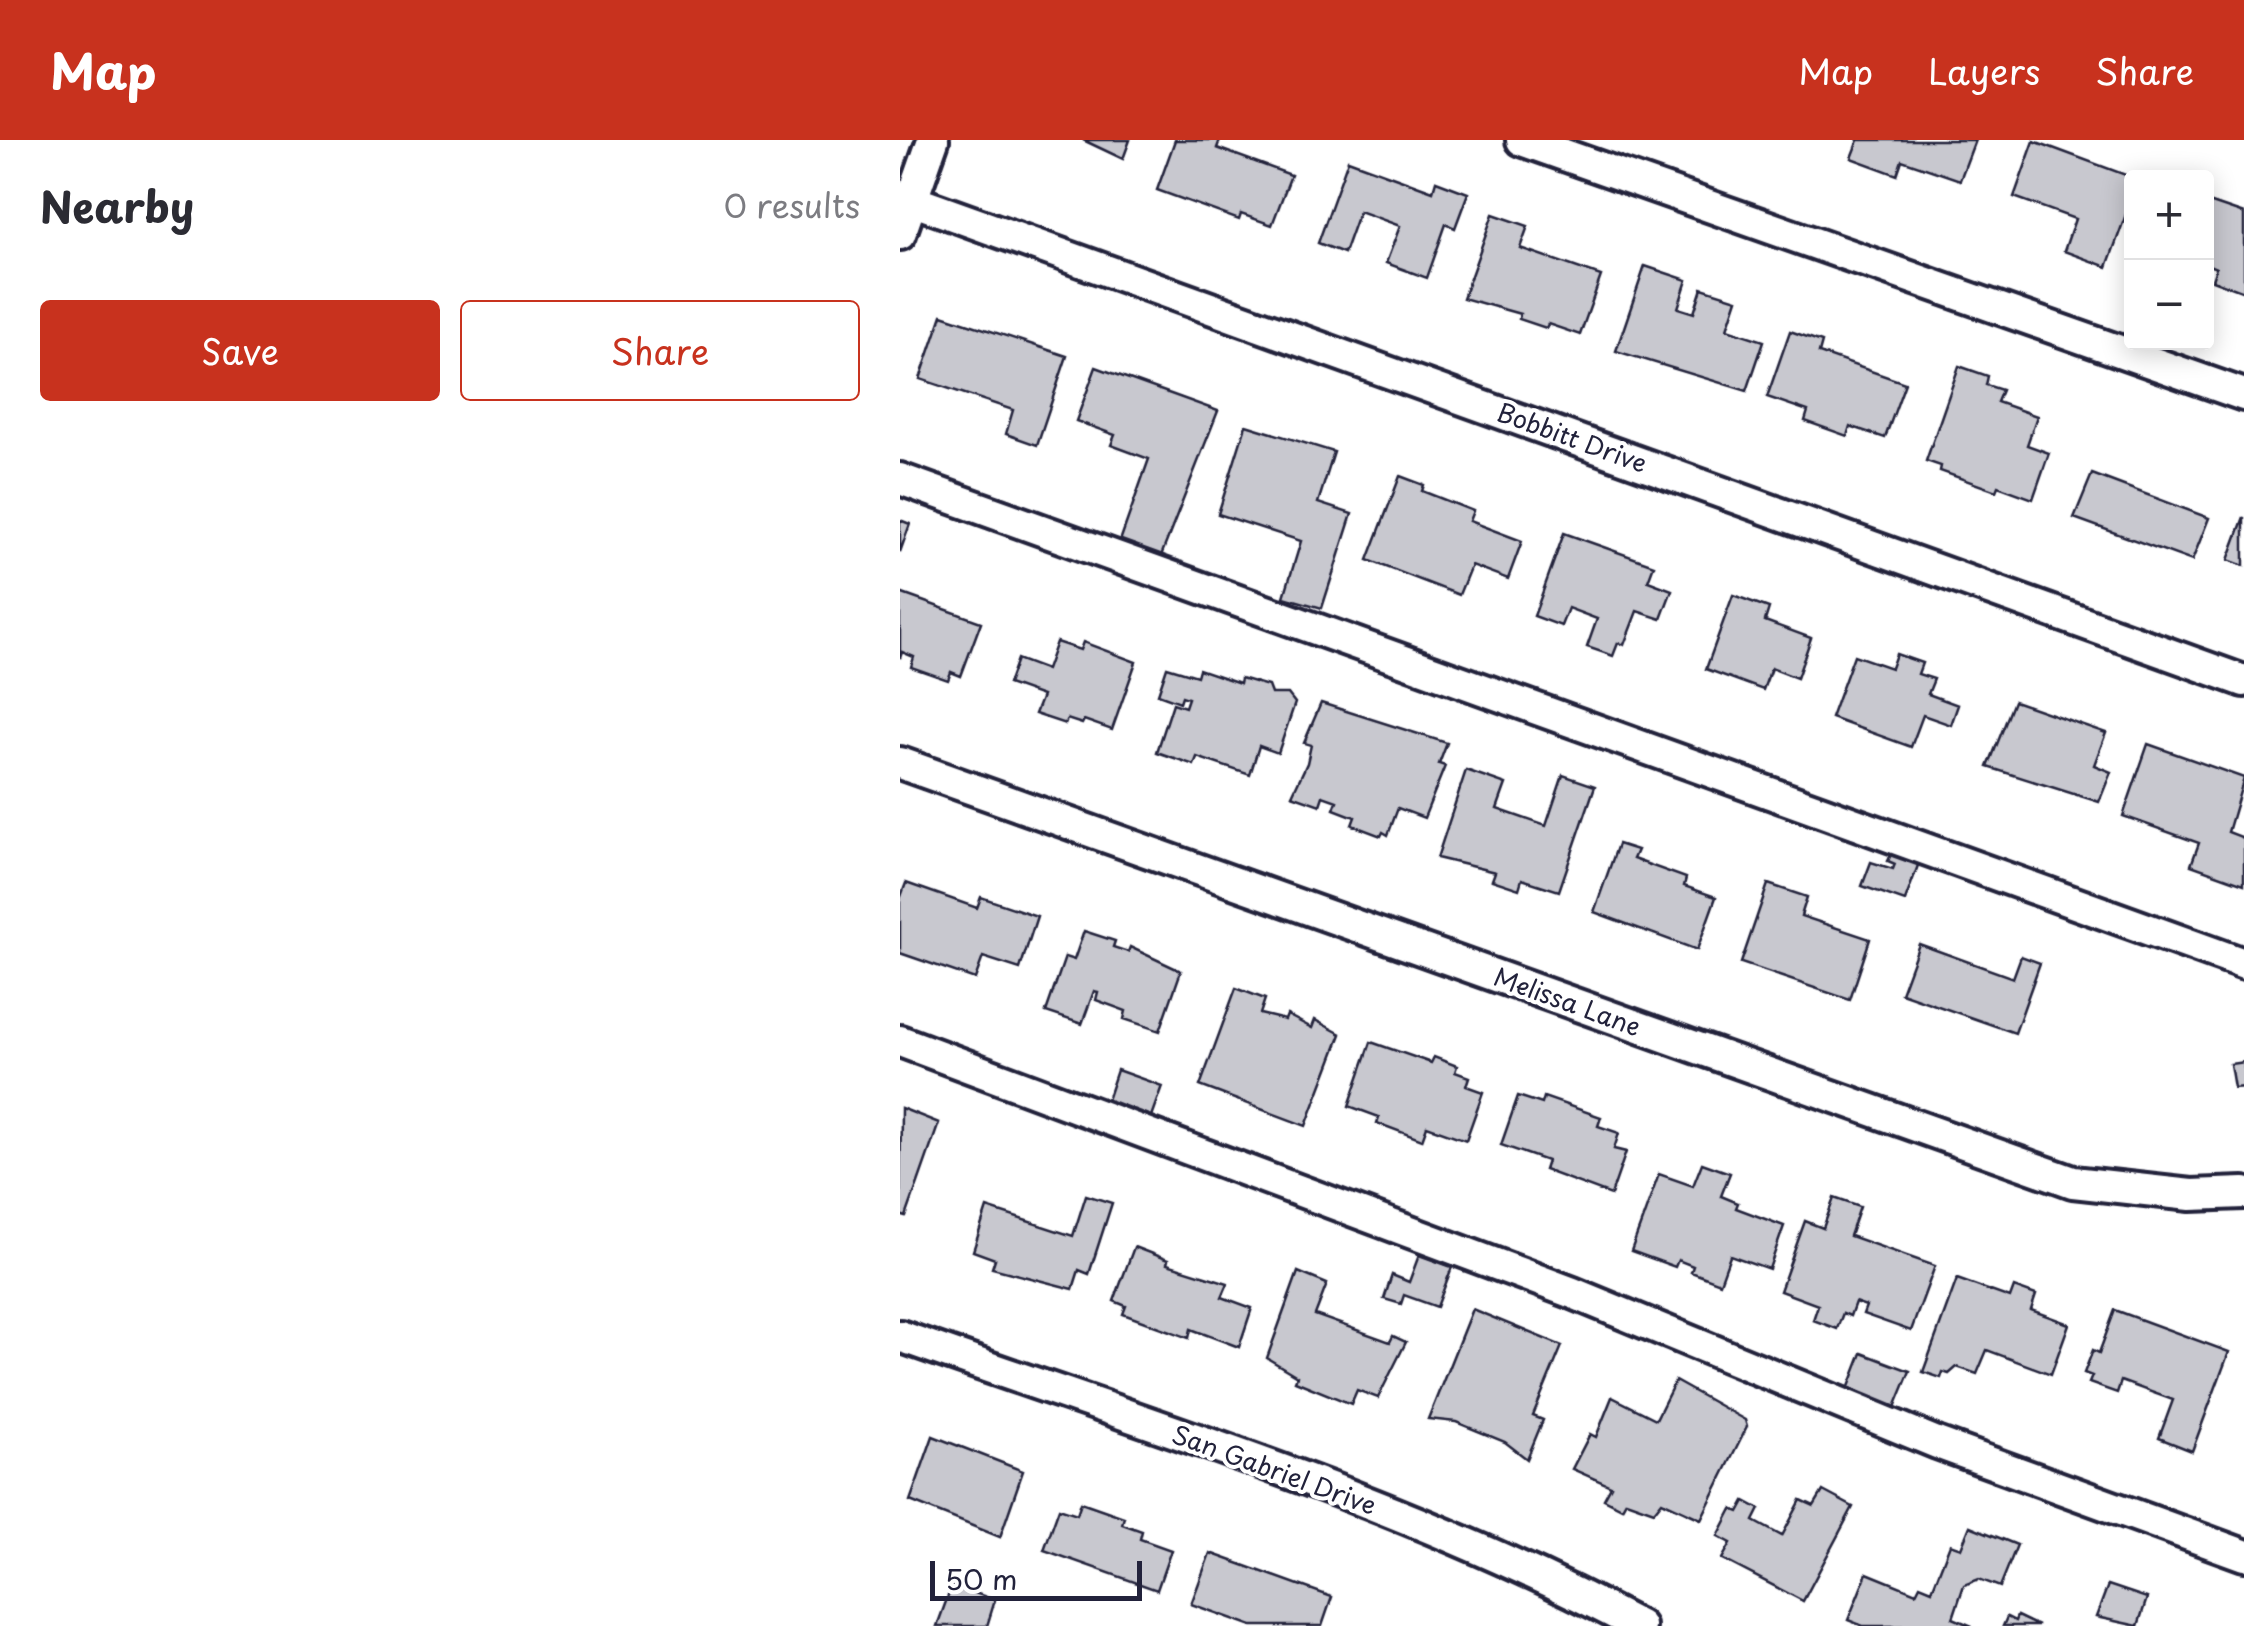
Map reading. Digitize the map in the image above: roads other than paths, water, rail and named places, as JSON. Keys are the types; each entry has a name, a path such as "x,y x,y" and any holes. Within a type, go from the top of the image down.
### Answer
{"street":[{"path":"900,234 906,198 933,140"},
{"path":"1522,140 2244,396"},
{"name":"Bobbitt Drive","path":"906,198 2244,681"},
{"path":"900,479 2244,964"},
{"name":"Melissa Lane","path":"900,763 2073,1182 2191,1195 2244,1193"},
{"path":"900,1041 1573,1293 1937,1442 2244,1555"},
{"name":"San Gabriel Drive","path":"900,1336 1404,1517 1536,1571 1639,1626"}]}
